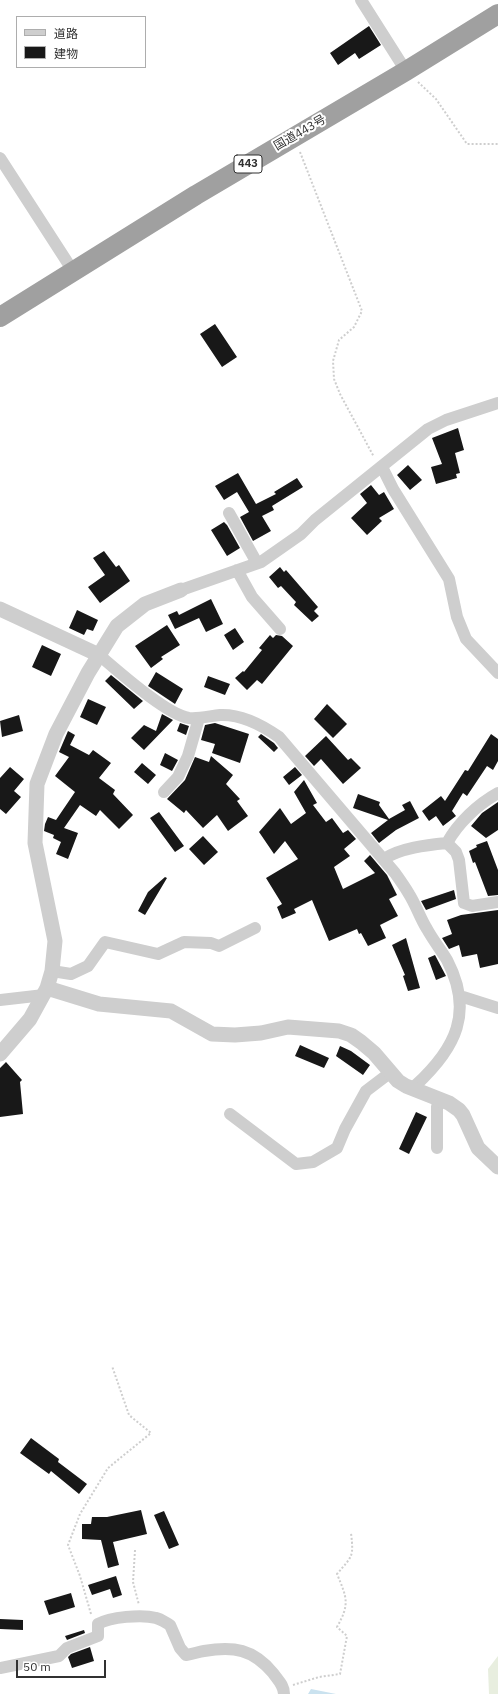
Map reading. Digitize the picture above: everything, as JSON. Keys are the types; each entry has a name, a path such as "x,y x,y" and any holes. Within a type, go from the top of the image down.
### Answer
{"highway":[{"name":"国道443号","path":"0,317 294,136 406,71 498,14"}],"street":[{"path":"361,0 406,71"},
{"path":"0,158 73,271"},
{"path":"0,1054 30,1019 45,991 52,971 55,941 35,843 37,784 56,734 99,655 117,626 145,604 256,563 301,534 315,520 382,468 428,429 446,420 498,403"},
{"path":"382,468 393,489 449,579 457,618 466,639 498,673"},
{"path":"228,513 256,563"},
{"path":"237,570 252,597 280,629"},
{"path":"0,609 99,655 169,710 189,718 228,715 259,724 279,737 384,859 409,894 455,978 460,996 459,1024 451,1043 441,1059 414,1089"},
{"path":"164,792 178,777 188,756 199,718"},
{"path":"384,859 399,852 446,843 464,820 479,806 498,793"},
{"path":"446,843 456,852 459,860 464,903 472,906 498,902"},
{"path":"52,971 71,974 88,966 105,942 158,954 184,942 210,943 219,946 255,928"},
{"path":"0,1000 45,991 99,1004 171,1012 212,1034 235,1035 261,1033 288,1027 339,1031 361,1042 374,1053 398,1081 455,1107 463,1115 478,1148 498,1167"},
{"path":"460,996 498,1008"},
{"path":"230,1114 296,1164 313,1162 337,1148 345,1128 366,1092 391,1072"},
{"path":"437,1148 437,1107 439,1099"},
{"path":"0,1668 59,1656 67,1648 98,1636 98,1624 106,1620 143,1617 155,1618 170,1625 180,1648 186,1655 195,1654 202,1651 227,1648 247,1651 268,1667 284,1691"}],"path":[{"path":"406,71 436,99 467,144 498,144"},
{"path":"294,136 362,311 354,327 339,340 333,361 334,379 340,394 382,468"},
{"path":"91,1614 80,1576 68,1545 80,1514 108,1468 151,1433 129,1415 112,1366"},
{"path":"284,1691 319,1677 340,1674 347,1636 337,1627 345,1613 346,1602 337,1574 352,1556 351,1533"},
{"path":"135,1550 133,1582 143,1617"}],"green space":[{"path":"498,1656 498,1694 489,1694 488,1669"}],"water":[{"path":"311,1689 336,1694 308,1694"}],"building":[{"path":"369,26 381,45 359,59 355,53 338,65 330,53"},
{"path":"215,324 237,357 222,367 200,334"},
{"path":"458,428 464,450 455,453 460,473 456,474 457,478 436,484 431,467 442,464 432,438"},
{"path":"408,465 422,480 410,490 397,475"},
{"path":"238,473 256,504 276,494 274,492 297,478 303,487 272,506 274,510 262,516 271,531 253,541 240,517 249,512 237,492 224,500 215,486"},
{"path":"371,485 379,495 384,492 394,509 379,518 382,521 367,535 351,518 367,503 360,494"},
{"path":"224,522 240,548 227,556 211,530"},
{"path":"104,551 116,567 119,565 130,581 100,603 88,587 105,575 93,558"},
{"path":"280,567 284,572 286,570 318,607 314,611 319,616 312,622 294,605 296,602 281,586 278,588 269,577"},
{"path":"211,599 223,624 206,632 199,618 175,629 168,615 177,611 179,615"},
{"path":"77,610 98,620 93,631 87,629 84,635 69,628"},
{"path":"167,625 180,645 161,657 163,659 151,668 135,646"},
{"path":"235,628 244,642 233,650 224,635"},
{"path":"270,635 273,638 276,635 282,636 293,646 262,684 257,680 247,690 235,678 243,671 244,672 262,650 259,648"},
{"path":"42,645 61,654 51,676 32,667"},
{"path":"156,672 183,689 175,704 148,686"},
{"path":"111,675 143,701 134,709 105,681"},
{"path":"208,676 230,684 225,695 204,687"},
{"path":"88,699 106,707 97,725 80,717"},
{"path":"327,704 347,724 333,738 314,719"},
{"path":"162,714 173,720 144,750 131,738 144,725 156,731"},
{"path":"19,715 23,731 2,737 0,721"},
{"path":"180,723 189,726 186,735 177,731"},
{"path":"215,723 249,734 240,763 212,753 215,744 201,740 205,725"},
{"path":"68,731 75,735 70,745 89,755 93,750 111,763 99,778 115,790 113,794 133,815 119,829 100,810 96,816 80,805 64,828 78,833 68,859 56,854 61,842 53,838 54,835 44,831 48,817 56,820 75,792 55,776 69,757 59,752"},
{"path":"261,734 274,743 278,748 274,752 258,737"},
{"path":"491,734 498,739 498,761 493,770 487,766 467,796 463,793 452,811 456,816 443,826 436,816 429,821 422,811 441,796 445,801 465,770 468,771"},
{"path":"326,736 348,760 351,758 361,768 343,784 321,759 314,766 305,756"},
{"path":"165,753 178,760 172,771 160,765"},
{"path":"211,756 233,775 226,784 240,799 237,801 248,816 228,831 217,815 203,828 186,810 184,813 167,799 185,780 195,757 209,762"},
{"path":"142,763 156,775 148,784 134,772"},
{"path":"10,767 24,779 14,791 21,797 6,814 0,809 0,778"},
{"path":"295,767 302,775 289,785 283,777"},
{"path":"304,780 317,803 313,805 326,822 332,818 343,833 348,830 356,839 344,849 350,856 334,867 343,889 375,873 364,861 370,855 387,875 397,895 389,899 398,916 380,925 386,938 368,946 357,929 329,941 312,900 294,909 296,913 282,919 277,907 282,904 266,878 298,859 285,841 274,854 259,832 280,808 291,824 306,813 294,792"},
{"path":"358,794 380,802 379,805 389,819 405,810 402,805 410,801 419,818 396,830 379,843 371,833 388,820 353,808"},
{"path":"498,802 498,830 486,838 471,826 482,813"},
{"path":"159,812 184,846 175,852 150,818"},
{"path":"203,836 218,852 204,865 189,849"},
{"path":"487,841 498,870 498,895 488,896 475,862 473,863 469,851 477,847 476,845"},
{"path":"165,877 167,878 145,915 138,911 148,892"},
{"path":"454,890 456,899 426,910 421,901"},
{"path":"498,910 498,964 480,968 477,954 462,957 459,945 449,949 442,938 452,934 447,920 461,915"},
{"path":"406,938 420,988 408,991 403,976 405,975 392,945"},
{"path":"435,955 446,976 436,980 428,958"},
{"path":"300,1045 329,1058 324,1068 295,1056"},
{"path":"340,1046 351,1051 370,1065 363,1075 336,1056"},
{"path":"6,1062 22,1080 20,1082 23,1114 0,1117 0,1068"},
{"path":"416,1112 427,1117 409,1154 399,1149"},
{"path":"31,1438 59,1459 58,1462 87,1484 79,1494 51,1471 49,1474 20,1453"},
{"path":"141,1510 147,1534 113,1542 119,1565 108,1568 101,1540 82,1539 82,1524 91,1524 92,1517 107,1517"},
{"path":"164,1511 179,1545 169,1549 154,1515"},
{"path":"116,1576 122,1595 113,1598 110,1589 92,1595 88,1585"},
{"path":"71,1593 75,1607 49,1615 44,1601"},
{"path":"0,1619 23,1620 23,1630 0,1629"},
{"path":"84,1630 85,1633 67,1640 65,1636"},
{"path":"90,1647 94,1661 72,1668 68,1657 71,1654"}]}
